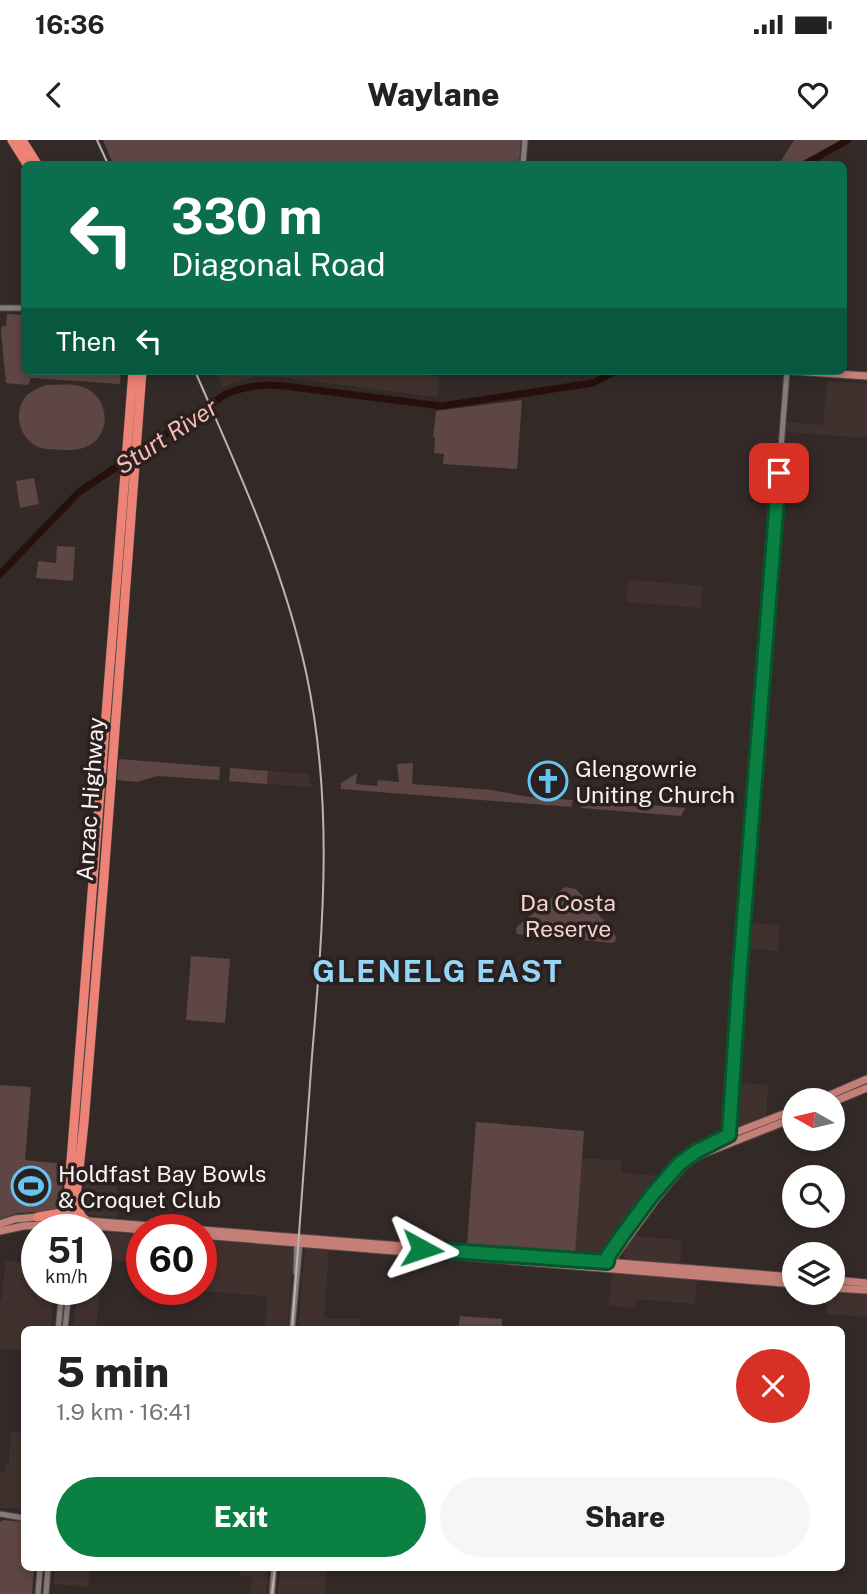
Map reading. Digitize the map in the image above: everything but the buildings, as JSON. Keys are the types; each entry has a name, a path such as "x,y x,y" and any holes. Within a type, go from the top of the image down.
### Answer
{"highway":[{"path":"12,140 25,161"},
{"path":"22,140 35,161"},
{"name":"Anzac Highway","path":"69,1214 81,1118 126,538 137,439 133,375"},
{"name":"Anzac Highway","path":"96,914 109,694 116,683 118,563 126,538 128,444 141,375"},
{"name":"Anzac Highway","path":"71,1197 74,1129 81,1118"},
{"path":"56,1214 65,1211 71,1197"},
{"path":"71,1197 80,1214"}],"main road":[{"path":"847,375 867,376"},
{"path":"845,1088 867,1079"},
{"path":"845,1097 867,1088"},
{"path":"608,1264 608,1256 621,1237 680,1163 697,1151 782,1115"},
{"path":"608,1264 684,1166 732,1137 782,1122"},
{"path":"0,1224 21,1218"},
{"path":"0,1231 21,1226"},
{"path":"217,1232 299,1241"},
{"path":"217,1236 608,1264 782,1283"},
{"path":"620,1248 620,1259 626,1264"},
{"path":"608,1264 782,1276"},
{"path":"845,1281 867,1283"},
{"path":"845,1289 867,1290"}],"street":[{"path":"523,161 525,140"},
{"path":"2,308 21,310"},
{"path":"732,1137 729,1124 787,375"},
{"path":"292,1326 299,1241"},
{"path":"58,1326 60,1305"},
{"path":"65,1326 68,1305"},
{"path":"0,1514 21,1516"},
{"path":"38,1594 40,1571"},
{"path":"46,1592 48,1571"},
{"path":"272,1594 274,1571"}],"shaded area":[{"path":"218,375 439,376 438,397 279,377 254,377 222,387"},
{"path":"827,381 867,384 867,438 786,432 786,422 823,425"},
{"path":"628,580 703,586 701,608 627,602"},
{"path":"268,771 309,774 311,787 267,784"},
{"path":"748,923 780,925 778,951 746,948"},
{"path":"735,1082 768,1085 766,1117 736,1130 732,1125"},
{"path":"581,1158 622,1161 621,1173 662,1176 607,1248 591,1255 575,1254"},
{"path":"85,1179 116,1181 116,1217 112,1217 112,1214 89,1214 83,1206"},
{"path":"112,1233 126,1234 126,1261 112,1260"},
{"path":"633,1236 682,1240 680,1264 624,1258 623,1254"},
{"path":"217,1241 294,1247 287,1326 265,1326 267,1296 217,1292"},
{"path":"305,1248 329,1250 324,1318 360,1319 360,1326 298,1326"},
{"path":"5,1261 21,1262 21,1305 53,1305 51,1326 21,1326 21,1351 0,1349 0,1302"},
{"path":"612,1271 697,1279 695,1304 636,1299 635,1308 609,1306"},
{"path":"845,1291 867,1293 867,1317 827,1314 827,1305 845,1305"},
{"path":"76,1305 98,1305 96,1326 73,1326"},
{"path":"11,1432 21,1433 21,1509 0,1508 0,1472 5,1472 9,1463"},
{"path":"55,1571 90,1571 88,1587 54,1584"},
{"path":"241,1571 268,1571 266,1594 250,1594 252,1577 240,1576"},
{"path":"280,1571 327,1571 325,1594 278,1594"}],"green space":[{"path":"103,140 521,140 519,161 112,161"},
{"path":"794,140 848,140 810,161 781,161"},
{"path":"7,314 21,315 21,375 121,375 120,384 31,378 28,385 6,383 1,333 2,326 6,326"},
{"path":"46,385 79,386 97,397 102,404 105,420 103,429 93,443 78,449 49,449 36,446 25,436 20,423 20,408 29,393"},
{"path":"522,400 517,469 443,464 444,454 434,453 436,411"},
{"path":"34,478 39,504 20,508 16,481"},
{"path":"57,546 75,547 73,581 36,578 38,561 56,563"},
{"path":"119,759 220,767 219,780 157,776 137,782 117,780"},
{"path":"413,763 412,784 573,800 571,807 341,789 341,783 357,773 356,784 377,786 378,780 399,782 397,764"},
{"path":"230,768 268,771 267,784 229,781"},
{"path":"581,799 685,808 681,816 581,808"},
{"name":"Da Costa Reserve","path":"565,887 576,889 613,931 616,938 613,943 517,934 519,925"},
{"path":"191,956 230,959 225,1023 186,1020"},
{"name":"Holdfast Bay Bowls & Croquet Club","path":"0,1085 31,1087 25,1160 64,1164 61,1209 58,1211 18,1213 0,1219"},
{"path":"476,1122 584,1131 575,1254 470,1248 470,1244 467,1244"},
{"path":"460,1316 502,1319 502,1326 459,1326"},
{"path":"0,1522 21,1522 21,1571 34,1571 32,1594 0,1594"}],"waterway":[{"name":"Sturt River","path":"810,161 848,140"},
{"name":"Sturt River","path":"0,574 79,492 233,391 254,386 284,386 441,406 593,383 608,375"}],"tram line":[{"path":"97,140 107,161"},
{"path":"197,375 258,519 285,594 306,672 320,769 324,864 320,959 292,1326"},
{"path":"272,1594 275,1571"}],"place":[{"name":"Glengowrie Uniting Church","path":"548,781"},
{"name":"Holdfast Bay Bowls & Croquet Club","path":"31,1186"}],"district":[{"name":"GLENELG EAST","path":"438,971"}],"route":[{"path":"422,1249 607,1262 621,1237 680,1163 688,1156 729,1135 779,473"}]}
